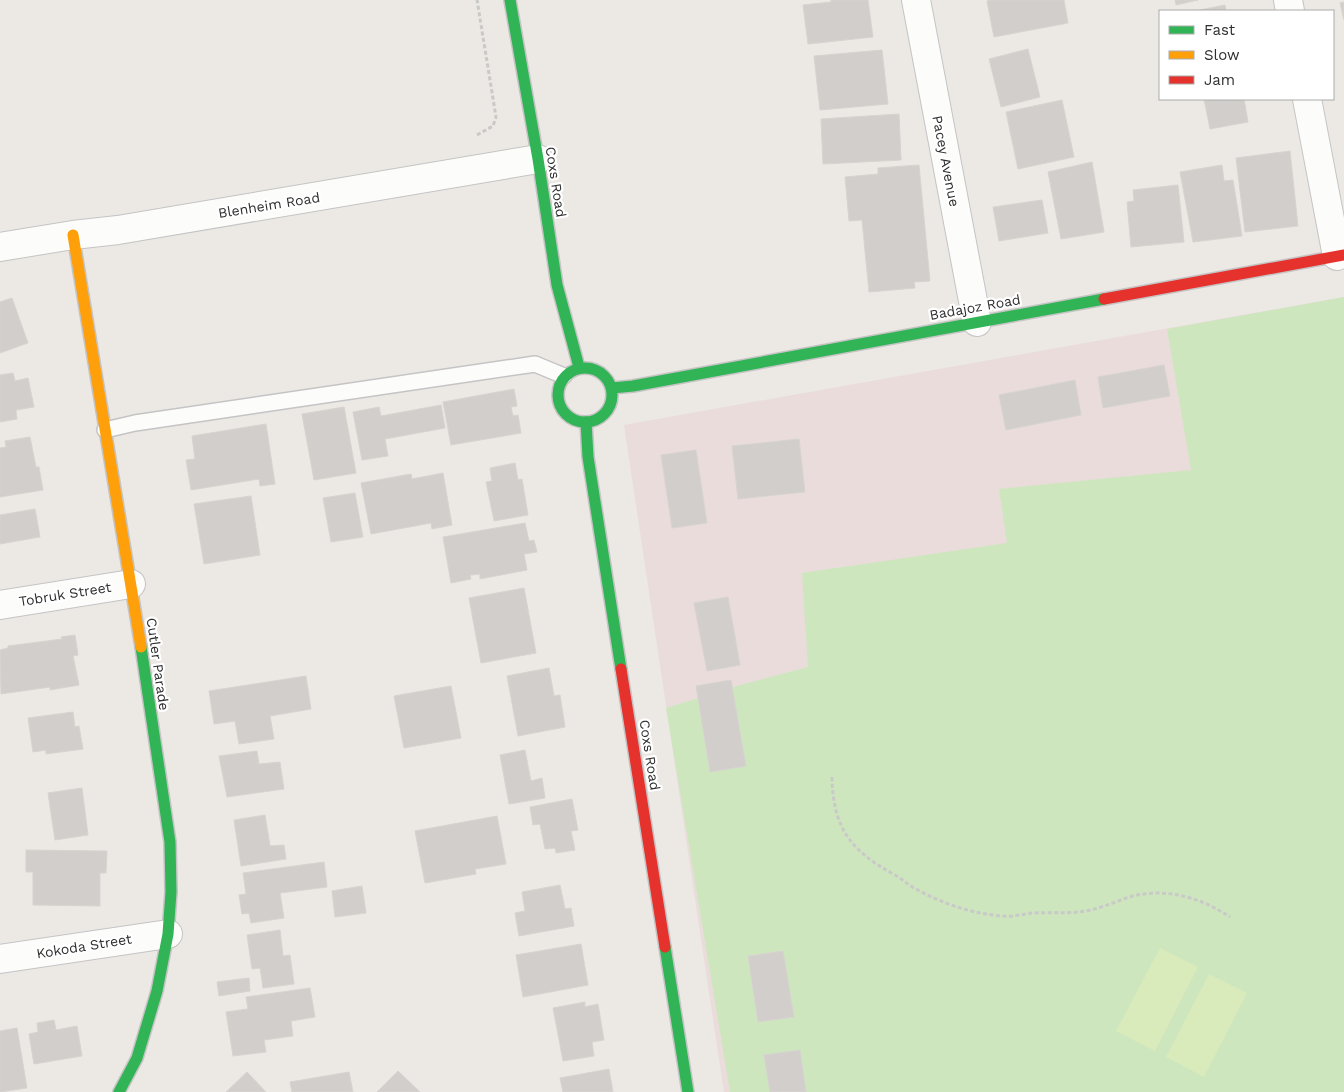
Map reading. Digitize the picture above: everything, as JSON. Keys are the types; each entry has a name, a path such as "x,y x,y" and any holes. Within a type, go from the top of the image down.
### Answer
{"street":[{"name":"Coxs Road","path":"510,0 538,159 557,285 579,367"},
{"name":"Pacey Avenue","path":"916,0 977,322"},
{"path":"1307,100 1341,256"},
{"name":"Blenheim Road","path":"0,247 118,230 538,159"},
{"name":"Cutler Parade","path":"73,235 131,584 170,842 171,892 168,934 157,991 137,1058 119,1092"},
{"name":"Badajoz Road","path":"612,388 633,386 1341,256"},
{"path":"579,367 592,368 606,376 612,388 612,401 602,416 595,421 586,422 569,417 562,410 558,402 557,393 564,376 579,367"},
{"name":"Coxs Road","path":"586,422 588,457 688,1092"},
{"name":"Tobruk Street","path":"0,605 131,584"},
{"name":"Kokoda Street","path":"0,959 168,934"}],"lane":[{"path":"105,430 134,423 535,364 564,376"}],"path":[{"path":"476,135 493,126 496,117 477,0"},
{"path":"832,777 835,809 845,831 858,850 882,869 896,875 914,888 955,906 977,912 1005,916 1033,913 1073,913 1100,908 1131,897 1162,893 1180,895 1197,900 1214,907 1230,917"}],"shaded area":[{"path":"1344,297 1344,1092 724,1092 624,425"}],"green space":[{"path":"1344,297 1344,1092 730,1092 666,708 808,667 802,573 1007,543 999,489 1191,470 1167,329"},
{"path":"1160,948 1198,967 1155,1051 1116,1031"},
{"path":"1209,974 1247,993 1204,1077 1166,1057"}],"building":[{"path":"831,0 868,0 873,37 808,44 803,5 831,2"},
{"path":"1064,0 1068,23 994,37 987,1"},
{"path":"1175,0 1198,0 1176,5"},
{"path":"1344,2 1344,20 1340,3"},
{"path":"1225,5 1226,10 1200,10"},
{"path":"1028,49 1040,97 1001,107 989,59"},
{"path":"882,50 888,104 820,110 814,56"},
{"path":"1062,100 1074,157 1018,169 1006,112"},
{"path":"1204,100 1244,100 1248,122 1210,129"},
{"path":"899,114 901,160 823,164 821,119"},
{"path":"1290,151 1298,226 1245,232 1236,158"},
{"path":"1092,162 1104,232 1061,239 1048,172"},
{"path":"919,165 930,281 914,282 915,288 869,292 862,220 849,221 845,177 878,174 878,168"},
{"path":"1222,165 1224,181 1233,180 1242,236 1193,242 1180,172"},
{"path":"1178,185 1184,242 1131,247 1127,202 1134,201 1133,190"},
{"path":"1042,200 1048,233 999,241 993,207"},
{"path":"12,298 28,343 0,353 0,302"},
{"path":"1164,365 1170,396 1103,408 1098,377"},
{"path":"13,373 15,381 28,378 34,407 16,410 17,419 0,422 0,375"},
{"path":"1075,380 1081,415 1006,430 999,395"},
{"path":"514,389 517,406 511,407 513,416 518,415 521,433 451,445 443,402"},
{"path":"441,405 445,428 385,439 388,456 362,460 353,412 379,407 381,416"},
{"path":"344,407 356,473 314,480 302,414"},
{"path":"266,424 275,484 260,486 259,479 191,490 186,460 195,459 192,436"},
{"path":"30,437 36,467 39,467 43,490 0,497 0,448 6,447 5,441"},
{"path":"799,439 805,492 738,499 732,446"},
{"path":"696,450 707,523 672,528 661,455"},
{"path":"515,463 518,480 522,479 528,515 494,521 486,482 492,481 490,468"},
{"path":"443,473 452,525 432,529 431,523 371,534 361,483 411,474 412,479"},
{"path":"355,493 363,537 331,542 323,498"},
{"path":"251,496 260,555 204,564 194,504"},
{"path":"35,509 40,537 0,544 0,515"},
{"path":"525,523 529,541 534,540 537,552 524,554 527,570 480,579 480,574 470,575 471,579 451,583 443,537"},
{"path":"524,588 536,653 481,663 469,598"},
{"path":"728,597 740,665 707,671 694,603"},
{"path":"75,635 78,655 73,656 79,685 50,690 50,687 1,694 0,650 8,648 8,646 62,639 61,637"},
{"path":"549,668 554,696 560,695 565,727 518,736 507,676"},
{"path":"306,676 311,709 270,716 274,739 239,744 235,721 214,724 209,691"},
{"path":"731,680 746,766 710,772 696,686"},
{"path":"451,686 461,738 404,748 394,696"},
{"path":"73,712 75,727 79,726 83,749 46,754 46,750 33,752 28,718"},
{"path":"525,750 531,781 542,778 545,798 509,804 500,755"},
{"path":"257,751 259,764 280,762 284,789 227,797 219,756"},
{"path":"82,788 88,835 55,840 48,793"},
{"path":"572,799 578,830 571,831 575,850 556,853 555,848 545,849 540,824 533,825 530,807"},
{"path":"265,815 270,846 284,845 286,859 241,866 234,820"},
{"path":"497,816 506,864 475,869 476,874 425,883 415,831"},
{"path":"26,850 107,851 106,873 100,873 100,906 33,905 33,872 26,872"},
{"path":"324,862 327,887 280,893 284,918 251,923 249,913 242,914 239,895 246,894 243,873"},
{"path":"560,885 565,909 571,908 574,926 519,936 515,913 525,911 522,892"},
{"path":"362,886 366,913 335,917 332,891"},
{"path":"280,930 283,956 290,955 294,984 263,988 260,968 252,969 247,935"},
{"path":"581,944 588,985 523,997 516,955"},
{"path":"783,951 794,1017 758,1022 748,956"},
{"path":"249,978 250,991 219,996 217,982"},
{"path":"310,988 315,1017 291,1021 293,1036 264,1040 266,1052 233,1056 226,1012 248,1009 246,997"},
{"path":"585,1002 585,1007 598,1004 604,1040 592,1042 594,1056 563,1061 553,1008"},
{"path":"54,1020 56,1030 77,1026 82,1056 34,1064 29,1034 38,1032 37,1023"},
{"path":"17,1028 27,1088 0,1092 0,1031"},
{"path":"800,1050 806,1092 770,1092 764,1055"},
{"path":"609,1069 613,1092 563,1092 560,1078"},
{"path":"398,1071 420,1092 377,1092"},
{"path":"247,1072 266,1092 226,1092"},
{"path":"349,1072 353,1092 292,1092 290,1082"}],"traffic: fast":[{"path":"510,0 538,159 557,285 579,367"},
{"path":"612,388 633,386 1104,299"},
{"path":"580,368 590,368 600,372 608,380 612,395 608,410 600,418 590,422 580,422 570,418 562,410 558,400 558,390 562,380 570,372 580,368"},
{"path":"586,422 588,457 621,669"},
{"path":"119,1092 137,1058 157,991 168,934 171,892 170,842 141,647"},
{"path":"665,947 688,1092"}],"traffic: slow":[{"path":"73,235 141,647"}],"traffic: jam":[{"path":"1104,299 1344,255"},
{"path":"621,669 665,947"}]}
